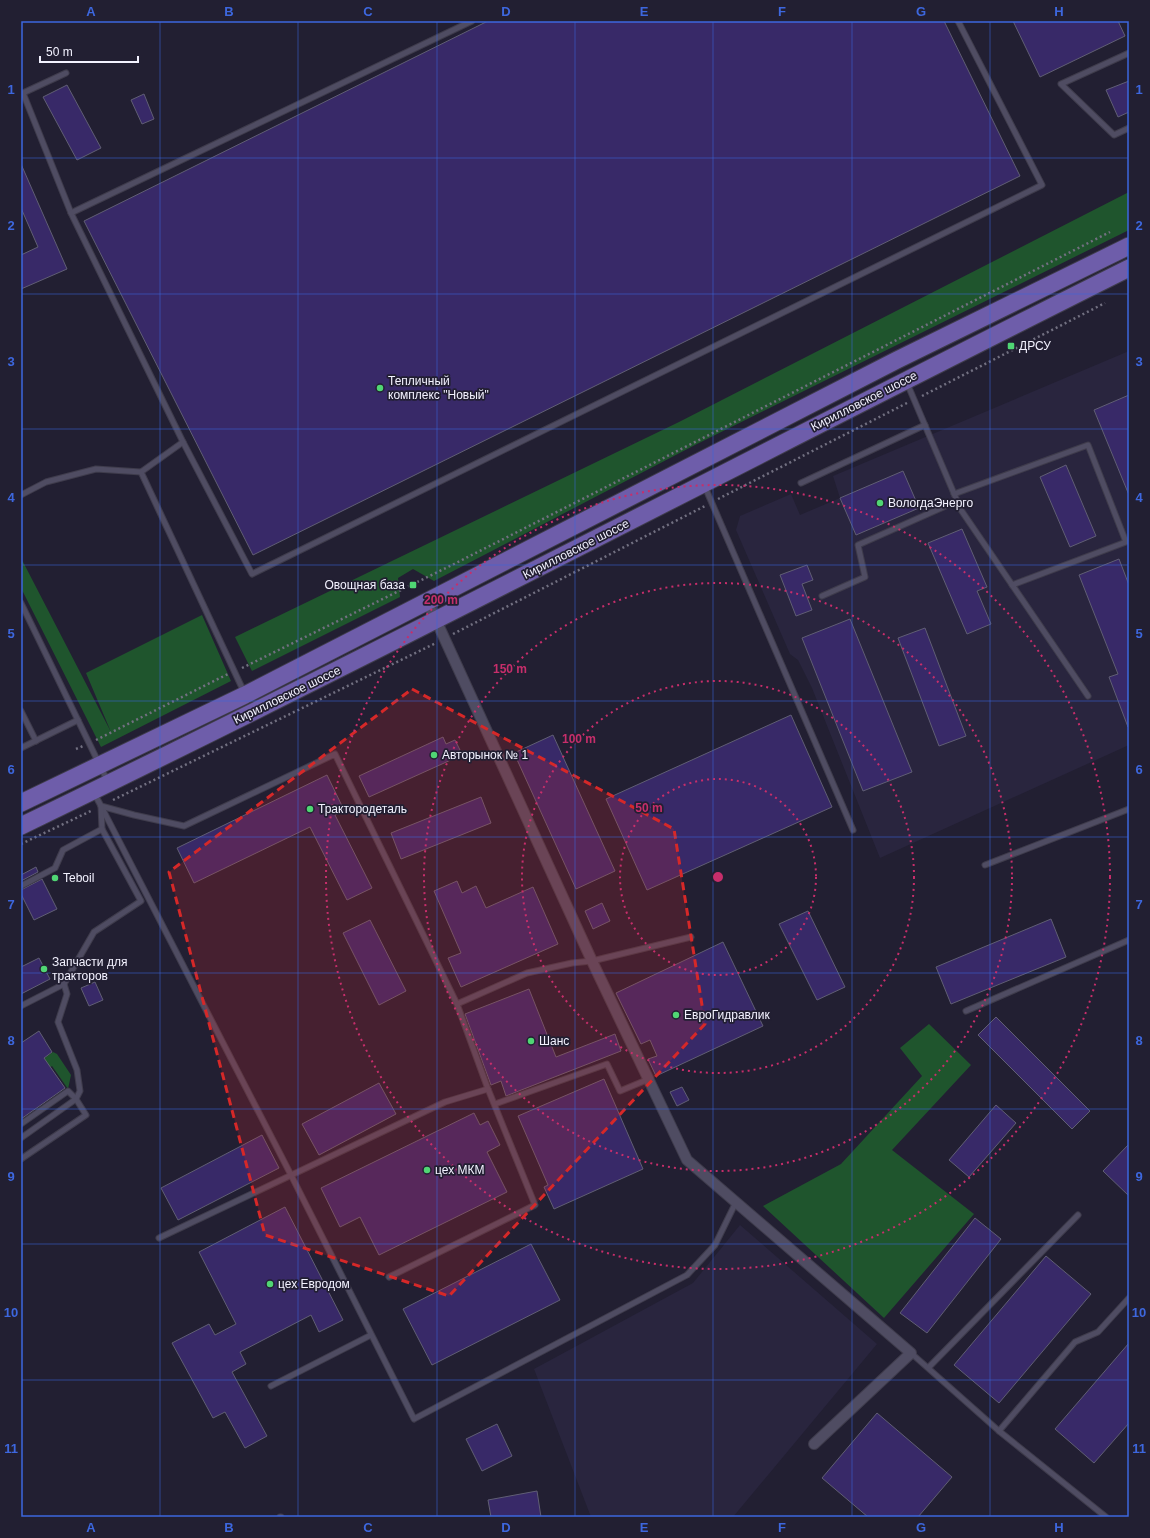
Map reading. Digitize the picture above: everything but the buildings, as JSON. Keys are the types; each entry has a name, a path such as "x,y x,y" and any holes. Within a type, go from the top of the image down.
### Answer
{"main road":[{"name":"Кирилловское шоссе","path":"21,803 245,695 897,360 1127,252"},
{"name":"Кирилловское шоссе","path":"21,826 97,798 108,784 436,620 905,380 1129,268"}],"street":[{"path":"427,602 592,961 687,1160 911,1352 814,1444"}],"lane":[{"path":"71,213 472,21"},
{"path":"66,73 23,93 71,213 183,442 252,574 1042,186 958,21"},
{"path":"1129,53 1061,84 1114,135 1129,128"},
{"path":"905,380 961,510 1088,696"},
{"path":"801,483 925,425"},
{"path":"21,495 46,482 96,469 142,472 183,442"},
{"path":"954,494 1088,445 1127,541 1012,585"},
{"path":"142,472 245,695"},
{"path":"704,484 853,830"},
{"path":"822,596 865,577 858,545 957,501"},
{"path":"21,603 108,784"},
{"path":"21,711 36,741"},
{"path":"21,748 78,720"},
{"path":"97,798 134,815 184,826 335,754 457,1004 488,1088 535,1205 389,1277"},
{"path":"21,1006 64,984 94,932 140,901 102,829 97,798"},
{"path":"97,798 291,1175 414,1419 687,1275 715,1245 736,1202"},
{"path":"985,866 1129,809"},
{"path":"21,886 55,868 63,850 102,829"},
{"path":"457,1004 527,973 572,963 592,961 691,936"},
{"path":"966,1011 1129,940"},
{"path":"21,1138 76,1099 80,1091 77,1070 58,1022 67,994 64,984"},
{"path":"495,1104 607,1064 620,1091 649,1079"},
{"path":"159,1238 445,1102 488,1088"},
{"path":"21,1124 68,1091 76,1099 86,1115 21,1159"},
{"path":"929,1367 1078,1215"},
{"path":"999,1430 1075,1342 1098,1332 1129,1298"},
{"path":"271,1386 371,1335"},
{"path":"911,1352 999,1430 1106,1517"}],"path":[{"path":"76,749 454,564 1110,232"},
{"path":"21,844 97,798 445,639 484,617 1105,303"}],"highlighted area":[{"path":"412,689 674,829 705,1024 449,1296 265,1235 169,872"}],"shaded area":[{"name":"ВологдаЭнерго","path":"1129,351 1129,745 880,858 812,688 798,660 790,654 736,530 740,516 791,494 800,515 840,498 833,476"},
{"path":"740,1225 877,1344 733,1517 591,1517 534,1369 693,1283"}],"green space":[{"path":"1129,192 1129,230 695,445 434,581 413,569 398,578 400,597 252,671 235,637 679,422"},
{"path":"21,558 111,732 86,673 202,615 231,681 101,747 21,588"},
{"path":"929,1024 971,1065 892,1150 974,1214 884,1318 763,1206 841,1164 922,1076 900,1048"},
{"path":"53,1052 57,1054 71,1075 68,1089 52,1066 21,1088 21,1075"}],"place":[{"name":"ДРСУ","path":"1011,346"},
{"name":"Тепличный комплекс \"Новый\"","path":"380,388"},
{"name":"ВологдаЭнерго","path":"880,503"},
{"name":"Овощная база","path":"413,585"},
{"name":"Авторынок № 1","path":"434,755"},
{"name":"Трактородеталь","path":"310,809"},
{"name":"Teboil","path":"55,878"},
{"name":"Запчасти для тракторов","path":"44,969"},
{"name":"ЕвроГидравлик","path":"676,1015"},
{"name":"Шанс","path":"531,1041"},
{"name":"цех МКМ","path":"427,1170"},
{"name":"цех Евродом","path":"270,1284"}]}
